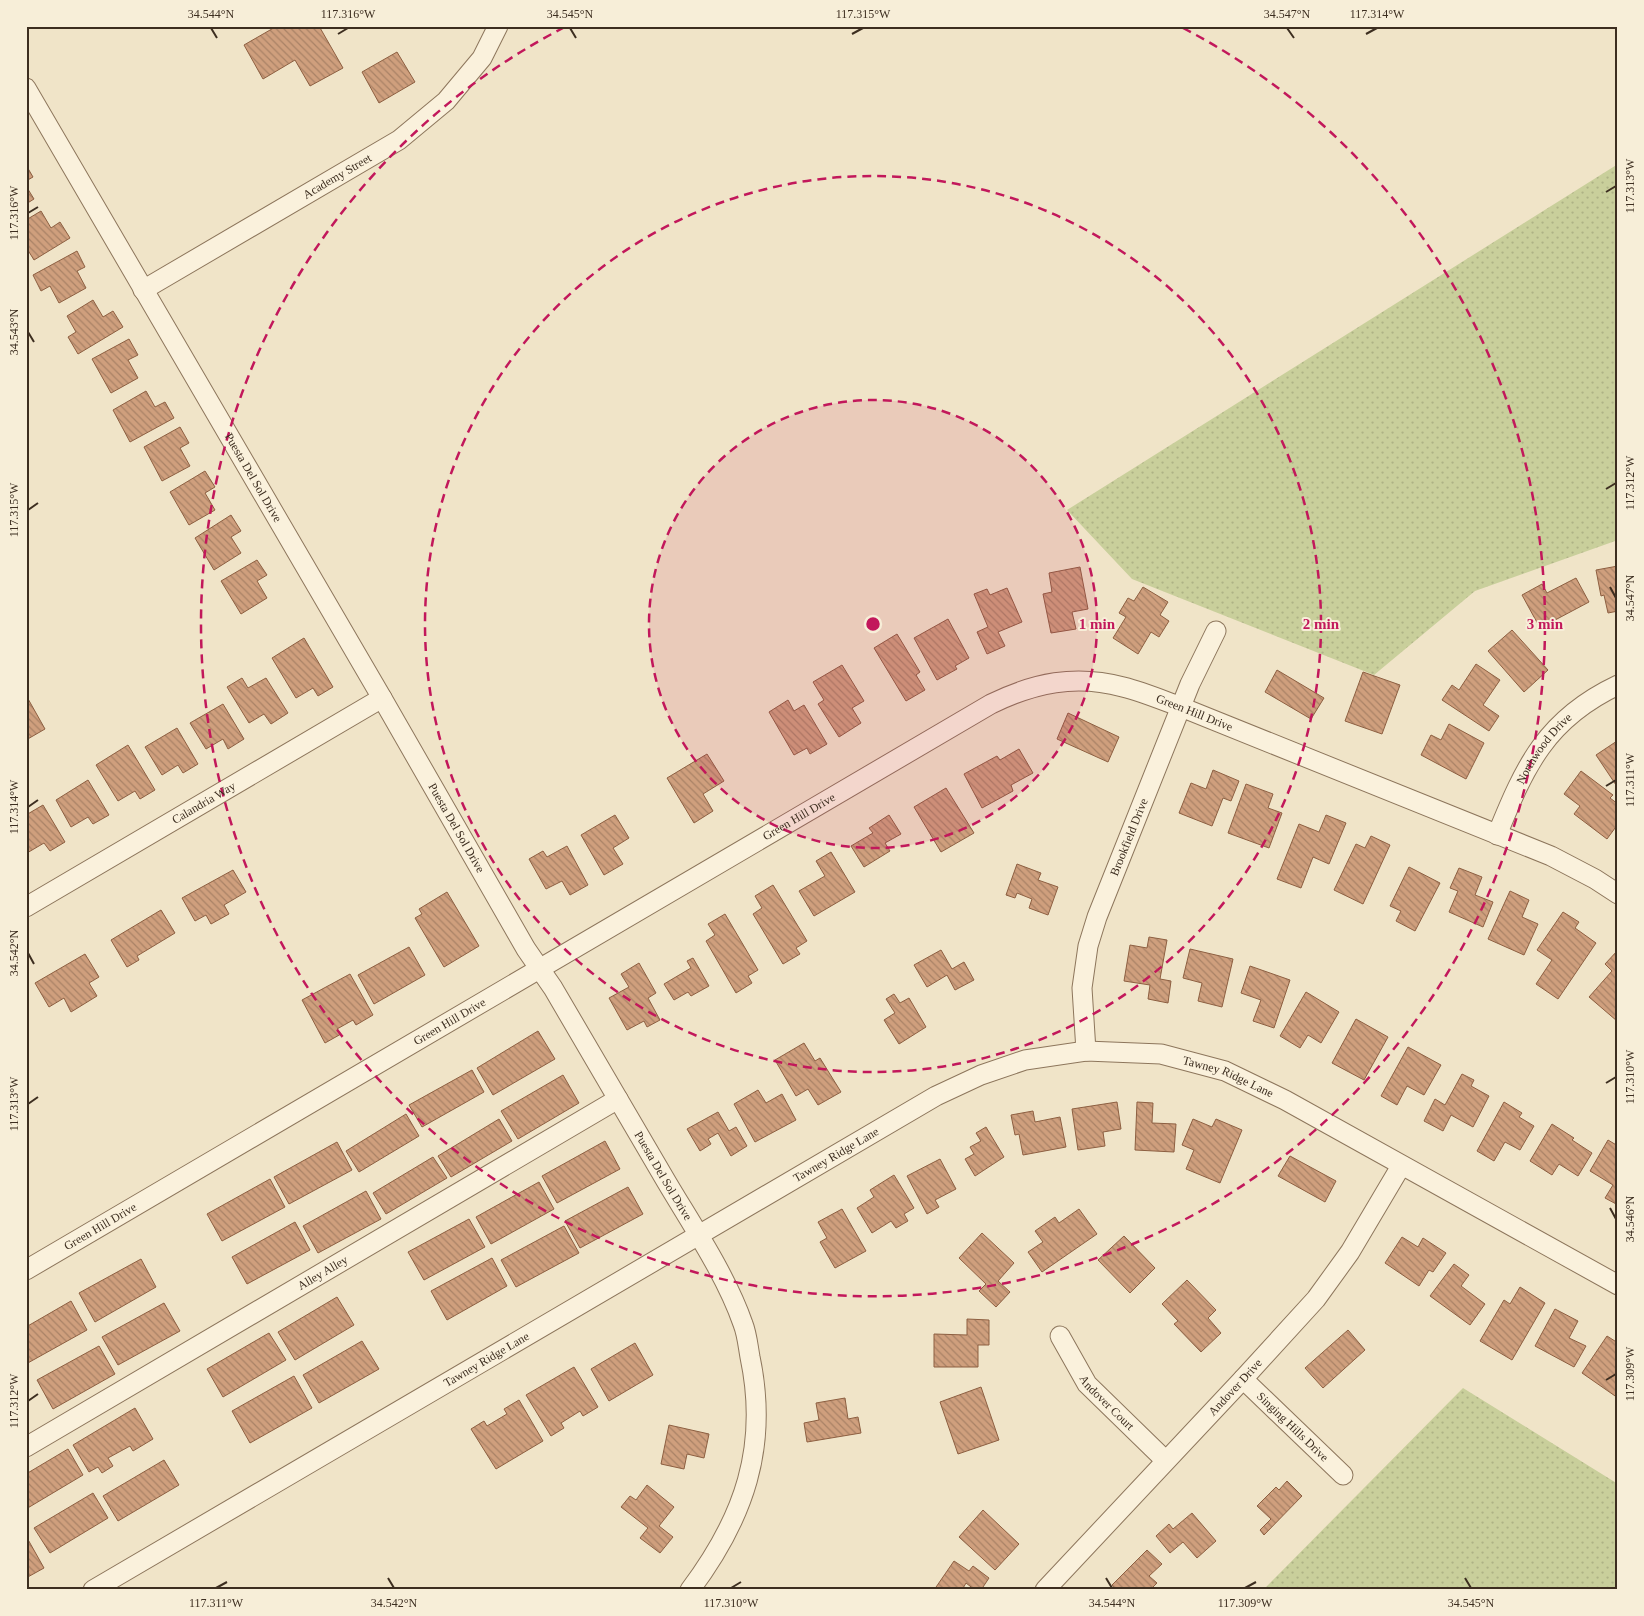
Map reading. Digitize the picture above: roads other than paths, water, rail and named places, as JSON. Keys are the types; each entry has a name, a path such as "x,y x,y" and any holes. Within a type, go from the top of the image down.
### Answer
{"street":[{"name":"Academy Street","path":"144,290 399,140 446,101 482,58 498,26"},
{"name":"Puesta Del Sol Drive","path":"26,88 382,698 526,949 553,988 698,1235 723,1280 744,1324 756,1384 757,1434 747,1486 728,1532 707,1567 690,1590"},
{"name":"Brookfield Drive","path":"1086,1051 1082,988 1088,946 1097,917 1190,684 1216,631"},
{"name":"Green Hill Drive","path":"26,1270 991,704 1015,693 1048,684 1065,681 1093,681 1123,687 1181,707 1497,836 1551,856 1595,879 1618,894"},
{"name":"Northwood Drive","path":"1497,836 1521,777 1532,758 1551,733 1575,710 1601,693 1618,685"},
{"name":"Calandria Way","path":"26,907 382,698"},
{"name":"Tawney Ridge Lane","path":"92,1590 936,1096 981,1075 1025,1060 1086,1051 1161,1054 1225,1071 1285,1100 1618,1285"},
{"name":"Alley Alley","path":"26,1447 618,1099"},
{"name":"Andover Drive","path":"1045,1590 1316,1299 1350,1252 1401,1166"},
{"name":"Andover Court","path":"1060,1336 1087,1384 1166,1460"},
{"name":"Singing Hills Drive","path":"1243,1379 1343,1475"}]}
